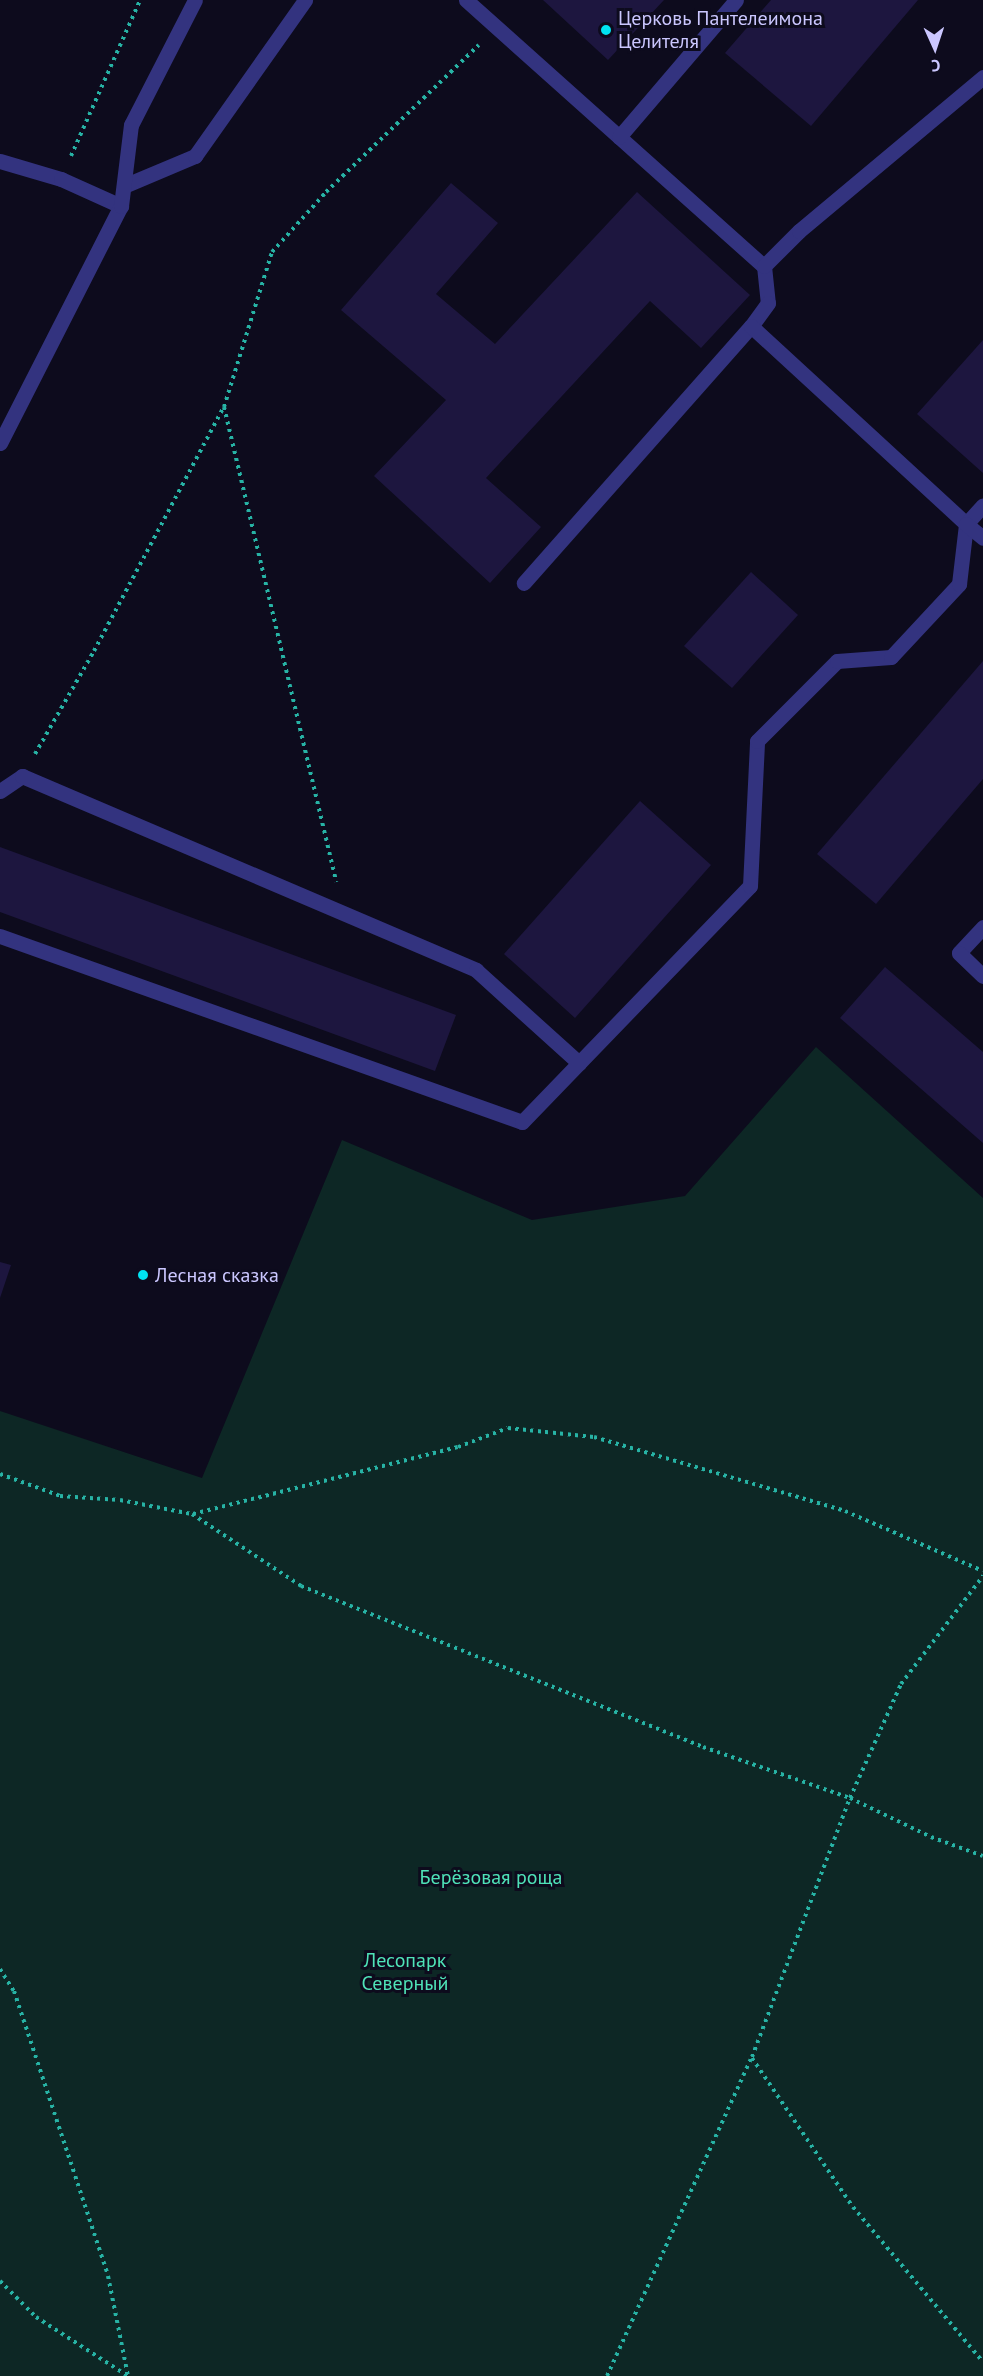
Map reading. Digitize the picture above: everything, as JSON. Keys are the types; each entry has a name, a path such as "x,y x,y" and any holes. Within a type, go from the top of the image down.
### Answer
{"street":[{"path":"0,442 121,206 126,185 131,125 195,0"},
{"path":"126,185 195,156 305,0"},
{"path":"466,0 764,266 768,303 751,326 524,583"},
{"path":"619,136 736,0"},
{"path":"764,266 799,231 983,77"},
{"path":"0,161 61,179 121,206"},
{"path":"751,326 983,538"},
{"path":"0,936 522,1122 750,886 757,741 837,661 891,657 959,584 966,524 983,505"},
{"path":"0,791 22,776 476,970 579,1063"},
{"path":"983,927 959,953 983,976"}],"path":[{"path":"61,179 140,0"},
{"path":"22,776 94,651 224,406 272,252 326,192 497,28"},
{"path":"224,406 344,913"},
{"path":"192,1514 458,1447 508,1428 594,1437 846,1511 983,1571"},
{"path":"0,1474 60,1496 120,1500 192,1514 301,1586 702,1747 850,1798 931,1837 983,1856"},
{"path":"607,2376 752,2057 850,1798 901,1684 983,1576"},
{"path":"0,1969 14,1991 108,2276 128,2376"},
{"path":"752,2057 853,2207 983,2362"},
{"path":"0,2281 36,2317 128,2376"}],"green space":[{"name":"Лесопарк Северный","path":"816,1047 983,1198 983,2376 0,2376 0,1411 202,1478 342,1140 532,1220 685,1196"}],"building":[{"name":"Церковь Пантелеимона Целителя","path":"543,0 664,0 608,60"},
{"path":"771,0 918,0 811,126 725,53"},
{"path":"451,183 498,223 436,294 495,344 637,192 750,295 701,348 650,301 486,478 541,527 490,583 374,476 446,400 341,310"},
{"path":"983,340 983,473 917,414"},
{"path":"751,572 798,615 732,688 684,646"},
{"path":"983,661 983,779 876,904 817,854"},
{"path":"640,801 711,865 575,1018 504,954"},
{"path":"0,847 456,1015 435,1071 0,912"},
{"path":"885,967 983,1052 983,1143 840,1018"},
{"path":"0,1262 11,1265 0,1298"}],"place":[{"name":"Церковь Пантелеимона Целителя","path":"606,30"},
{"name":"Лесная сказка","path":"143,1275"}],"park label":[{"name":"Берёзовая роща","path":"491,1877"}]}
